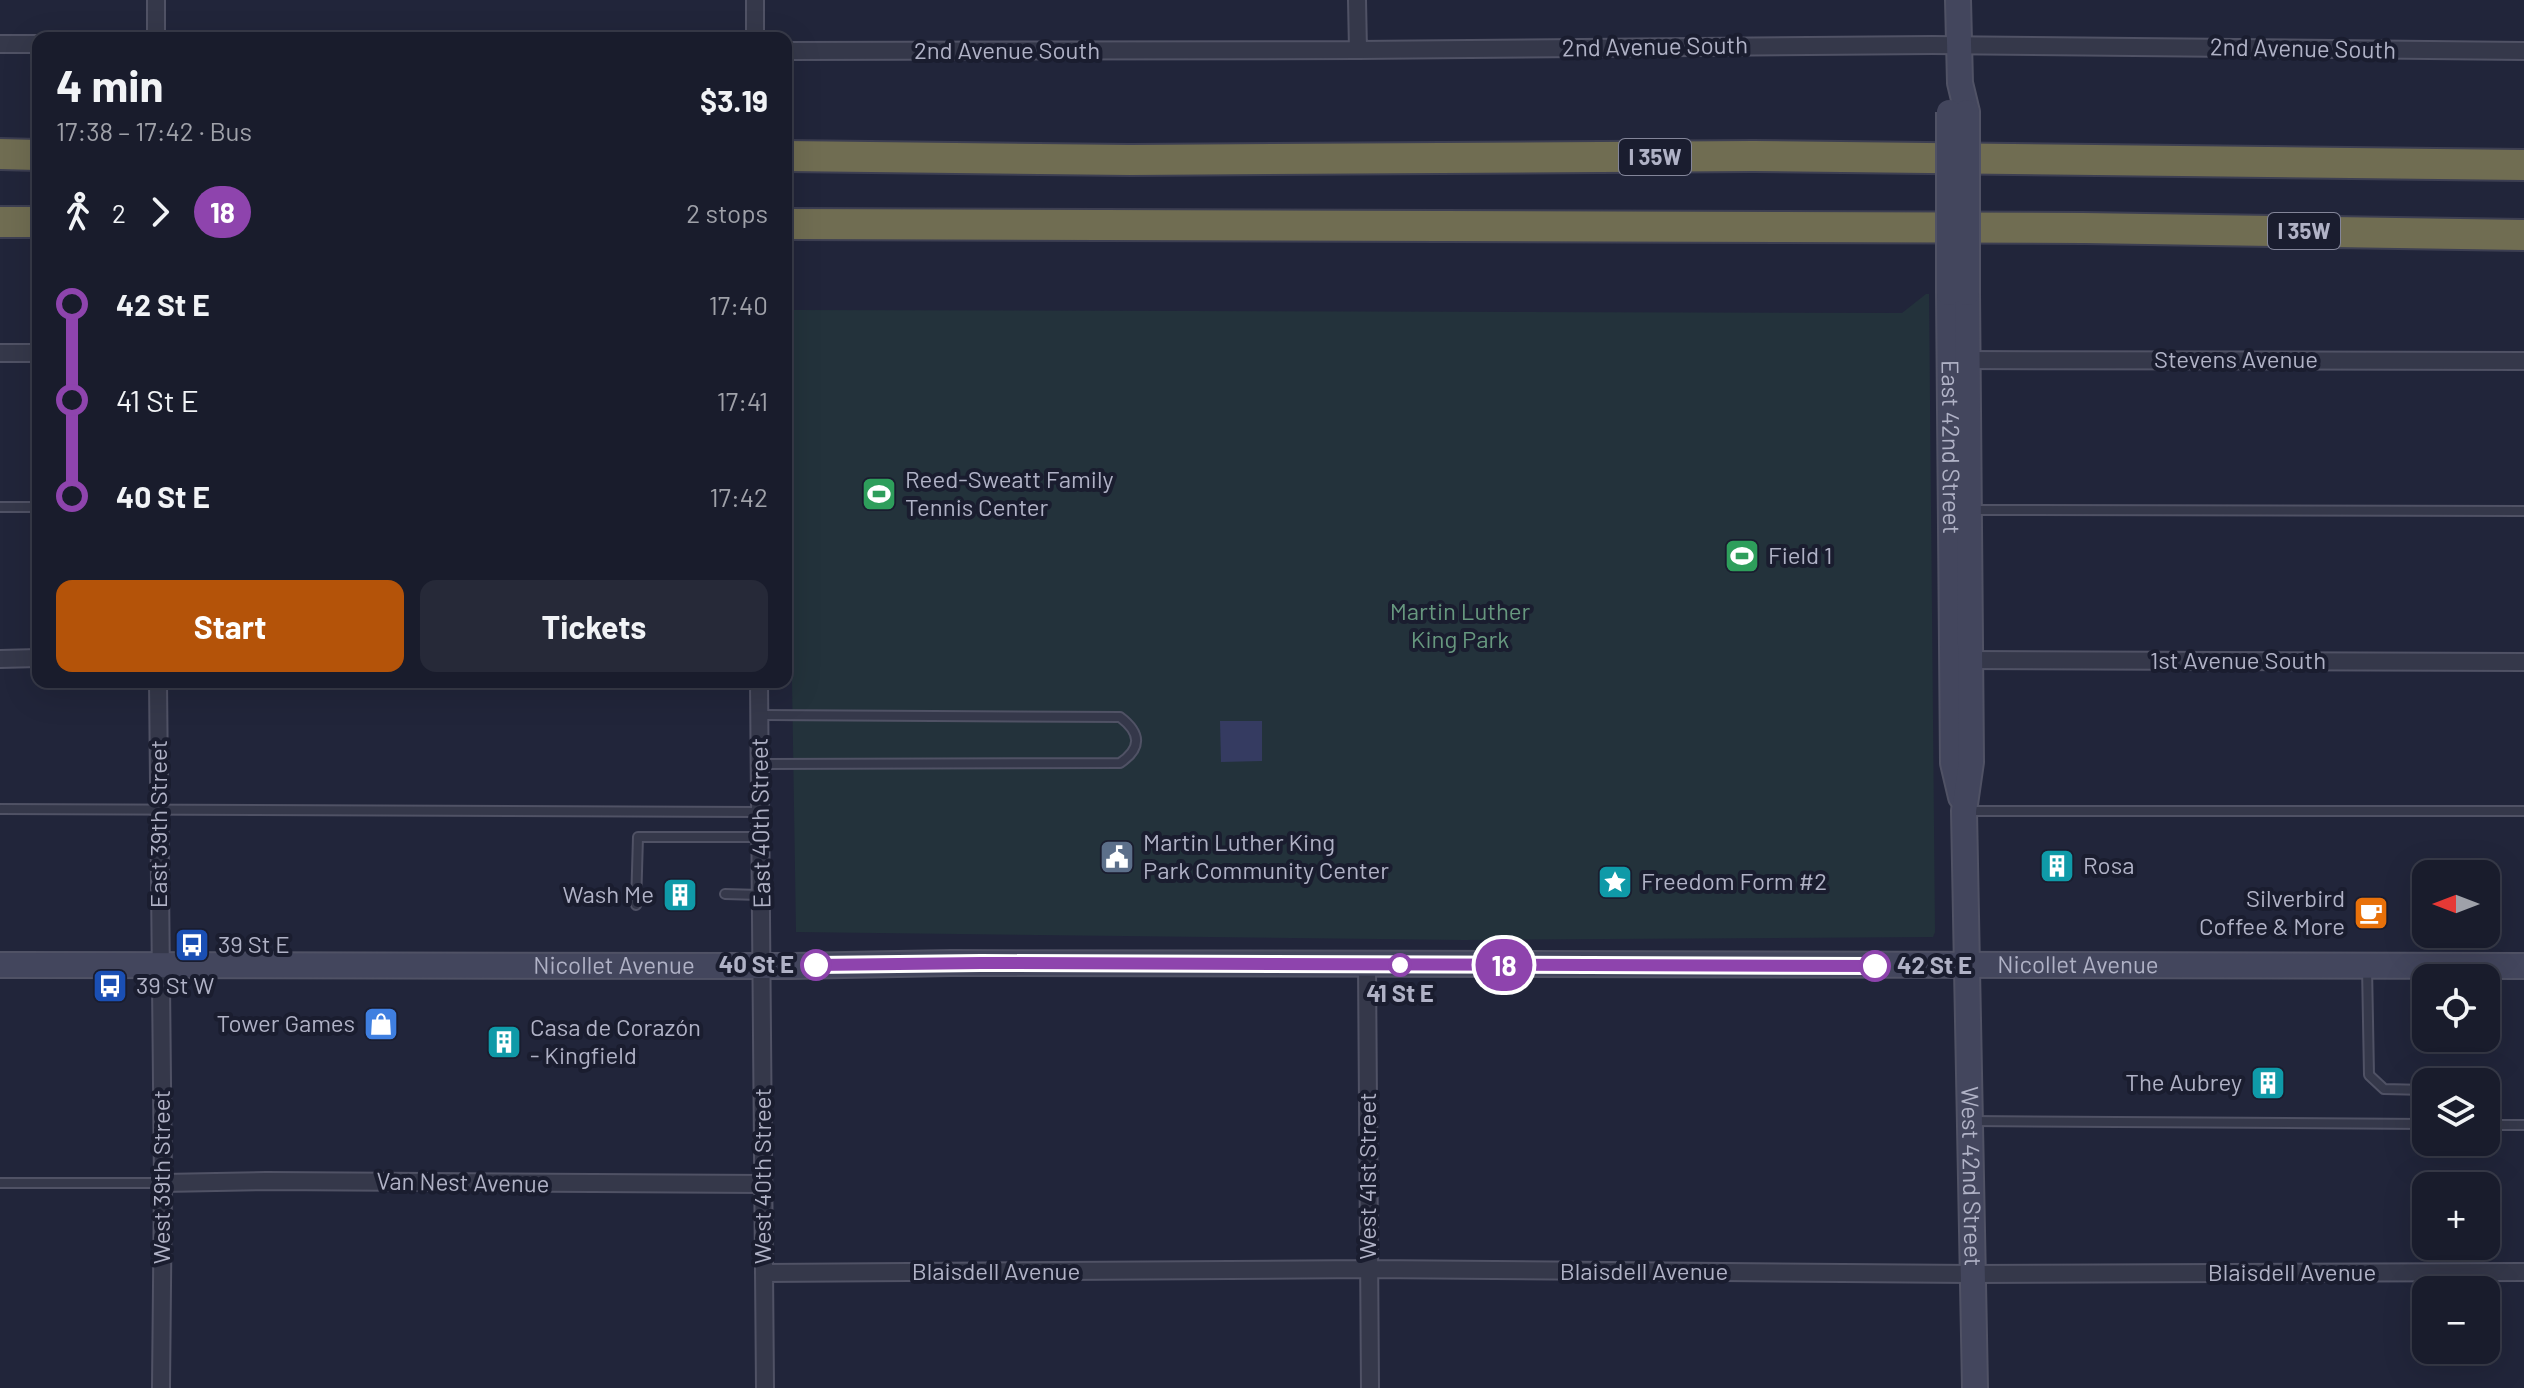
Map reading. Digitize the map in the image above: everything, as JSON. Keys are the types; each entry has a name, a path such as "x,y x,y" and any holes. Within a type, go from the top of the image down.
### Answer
{"highway":[{"path":"0,154 32,155"},
{"name":"I 35W","path":"792,156 1130,160 1753,156 2524,165"},
{"path":"0,222 32,222"},
{"name":"I 35W","path":"792,224 2052,228 2524,235"}],"main road":[{"name":"East 42nd Street","path":"1958,0 1961,660 1971,762 1964,811 1966,967"},
{"name":"East 42nd Street","path":"1958,360 1970,510 1961,660"},
{"name":"Nicollet Avenue","path":"0,965 2524,966"},
{"name":"West 42nd Street","path":"1966,967 1975,1388"}],"street":[{"path":"156,0 156,32"},
{"path":"755,0 755,32"},
{"path":"1357,0 1358,50"},
{"path":"0,44 32,44"},
{"name":"2nd Avenue South","path":"792,51 1959,45 2524,51"},
{"path":"0,353 32,353"},
{"name":"Stevens Avenue","path":"1958,360 2524,361"},
{"path":"0,659 32,658"},
{"name":"1st Avenue South","path":"1961,660 2524,662"},
{"name":"East 39th Street","path":"158,688 160,966"},
{"name":"East 40th Street","path":"759,688 763,964"},
{"name":"West 40th Street","path":"763,964 765,1388"},
{"name":"West 41st Street","path":"1367,964 1370,1388"},
{"name":"West 39th Street","path":"160,966 163,1183 161,1388"},
{"name":"Van Nest Avenue","path":"163,1183 763,1184"},
{"name":"Blaisdell Avenue","path":"764,1273 1369,1269 1972,1274 2524,1272"}],"lane":[{"path":"0,507 32,507"},
{"path":"1970,510 2524,511"},
{"path":"759,715 1120,717 1133,727 1136,739 1132,755 1120,763 761,764"},
{"path":"0,809 761,812"},
{"path":"1964,811 2524,811"},
{"path":"636,905 638,837 761,837"},
{"path":"725,894 762,895"},
{"path":"2367,966 2369,1075 2384,1089 2412,1090"},
{"path":"1970,1121 2412,1124"},
{"path":"2500,1125 2524,1125"},
{"path":"0,1183 163,1183"}],"green space":[{"name":"Martin Luther King Park","path":"1929,294 1933,937 1464,940 796,932 792,310 1902,313"}],"water":[{"path":"1220,721 1262,721 1262,761 1221,762"}],"bus line":[{"name":"18","path":"816,965 1875,966"}],"place":[{"name":"Reed-Sweatt Family Tennis Center","path":"879,494"},
{"name":"Field 1","path":"1742,556"},
{"name":"Martin Luther King Park Community Center","path":"1117,857"},
{"name":"Rosa","path":"2057,866"},
{"name":"Freedom Form #2","path":"1615,882"},
{"name":"Wash Me","path":"680,895"},
{"name":"Silverbird Coffee & More","path":"2371,913"},
{"name":"39 St E","path":"192,945"},
{"name":"40 St E","path":"816,965"},
{"name":"41 St E","path":"1400,965"},
{"name":"42 St E","path":"1875,966"},
{"name":"39 St W","path":"110,986"},
{"name":"Tower Games","path":"381,1024"},
{"name":"Casa de Corazón - Kingfield","path":"504,1042"},
{"name":"The Aubrey","path":"2268,1083"}]}
